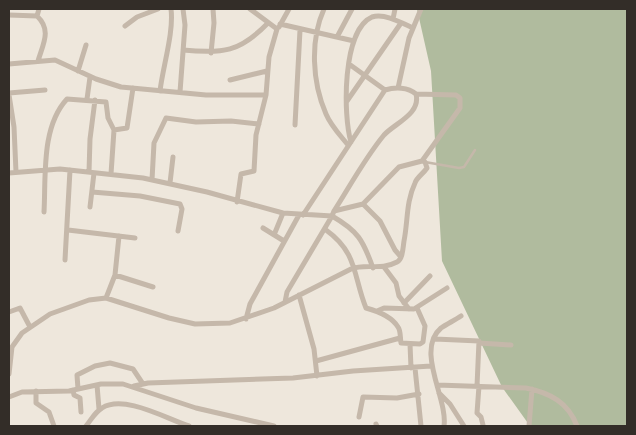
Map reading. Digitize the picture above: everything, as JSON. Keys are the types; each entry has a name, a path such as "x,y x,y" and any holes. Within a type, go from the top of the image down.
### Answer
{"street":[{"path":"37,16 39,9"},
{"path":"125,26 137,17 158,9"},
{"path":"160,91 172,22 171,9"},
{"path":"180,92 186,25 183,9"},
{"path":"211,53 214,23 213,9"},
{"path":"250,9 268,23 279,27 354,41"},
{"path":"237,202 241,174 254,171 259,124 266,95 267,71 272,44 289,9"},
{"path":"324,9 315,33 315,60 322,104 330,121 350,143"},
{"path":"337,37 352,9"},
{"path":"393,19 395,9"},
{"path":"398,88 413,28 421,9"},
{"path":"9,15 37,16 45,23 47,32 38,61"},
{"path":"350,143 347,125 347,101 349,64 354,41 367,21 374,17 393,19 413,28"},
{"path":"183,50 211,53 228,50 244,44 268,23"},
{"path":"347,101 401,23"},
{"path":"295,125 300,30"},
{"path":"78,71 86,45"},
{"path":"9,64 55,60 90,77 121,88 266,95"},
{"path":"9,172 46,169 70,170 152,180 208,192 237,202 283,213 301,215 333,213 362,204 399,167 424,162 446,131 461,103 460,98 450,94 416,94 412,91 398,88 385,90 349,64"},
{"path":"230,80 267,71"},
{"path":"87,99 90,77"},
{"path":"114,130 127,128 133,88"},
{"path":"16,172 9,94 45,90"},
{"path":"246,319 250,304 284,241 385,90"},
{"path":"285,302 287,292 326,230 333,213 385,135 403,120 416,105 416,94"},
{"path":"44,212 46,169 52,128 66,100 87,99 106,102 108,118 114,130 110,174"},
{"path":"90,207 92,173 90,139 95,100"},
{"path":"152,180 154,143 166,118 196,122 231,121 259,124"},
{"path":"170,184 173,157"},
{"path":"9,374 13,342 30,327 50,314 78,303 106,298 169,318 195,324 230,323 246,319 285,302 355,267 384,267 398,262 401,257 408,204 415,182 426,168 424,162"},
{"path":"66,260 70,170"},
{"path":"92,192 140,196 180,204 182,209 178,231"},
{"path":"362,204 380,221 395,250 401,257"},
{"path":"274,235 283,213"},
{"path":"333,213 357,232 373,268"},
{"path":"263,228 284,241"},
{"path":"68,230 135,238"},
{"path":"326,230 345,247 355,267 365,306 377,311 398,326 402,343 420,344 425,338 425,326 418,308"},
{"path":"106,298 115,275 119,236"},
{"path":"384,267 396,284 397,292 409,309"},
{"path":"115,275 153,287"},
{"path":"404,303 430,276"},
{"path":"377,311 384,308 418,308 447,288"},
{"path":"299,294 316,361 317,376"},
{"path":"9,312 20,308 30,327"},
{"path":"444,426 445,415 431,366 431,355 440,329 461,316"},
{"path":"316,361 400,338"},
{"path":"435,339 477,340 479,343 511,345"},
{"path":"479,343 477,413 481,417 483,425"},
{"path":"410,344 419,394 421,426"},
{"path":"81,412 79,396 74,395 79,373 95,366 110,363 133,369 143,384"},
{"path":"134,386 143,384 317,376 353,371 431,366"},
{"path":"9,397 22,392 75,389 113,383 134,386 196,408 262,425 274,426"},
{"path":"437,384 532,389 547,393 565,405 572,413 577,426"},
{"path":"97,385 99,410"},
{"path":"529,426 532,389"},
{"path":"36,391 36,403 49,412 54,426"},
{"path":"439,392 450,404 464,426"},
{"path":"359,417 363,397 397,398 419,394"},
{"path":"86,426 99,410 111,404 125,404 190,426"}],"lane":[{"path":"424,162 460,168 464,167 475,150"}],"green space":[{"path":"417,9 627,9 627,426 530,426 502,387 442,261 431,71"}]}
